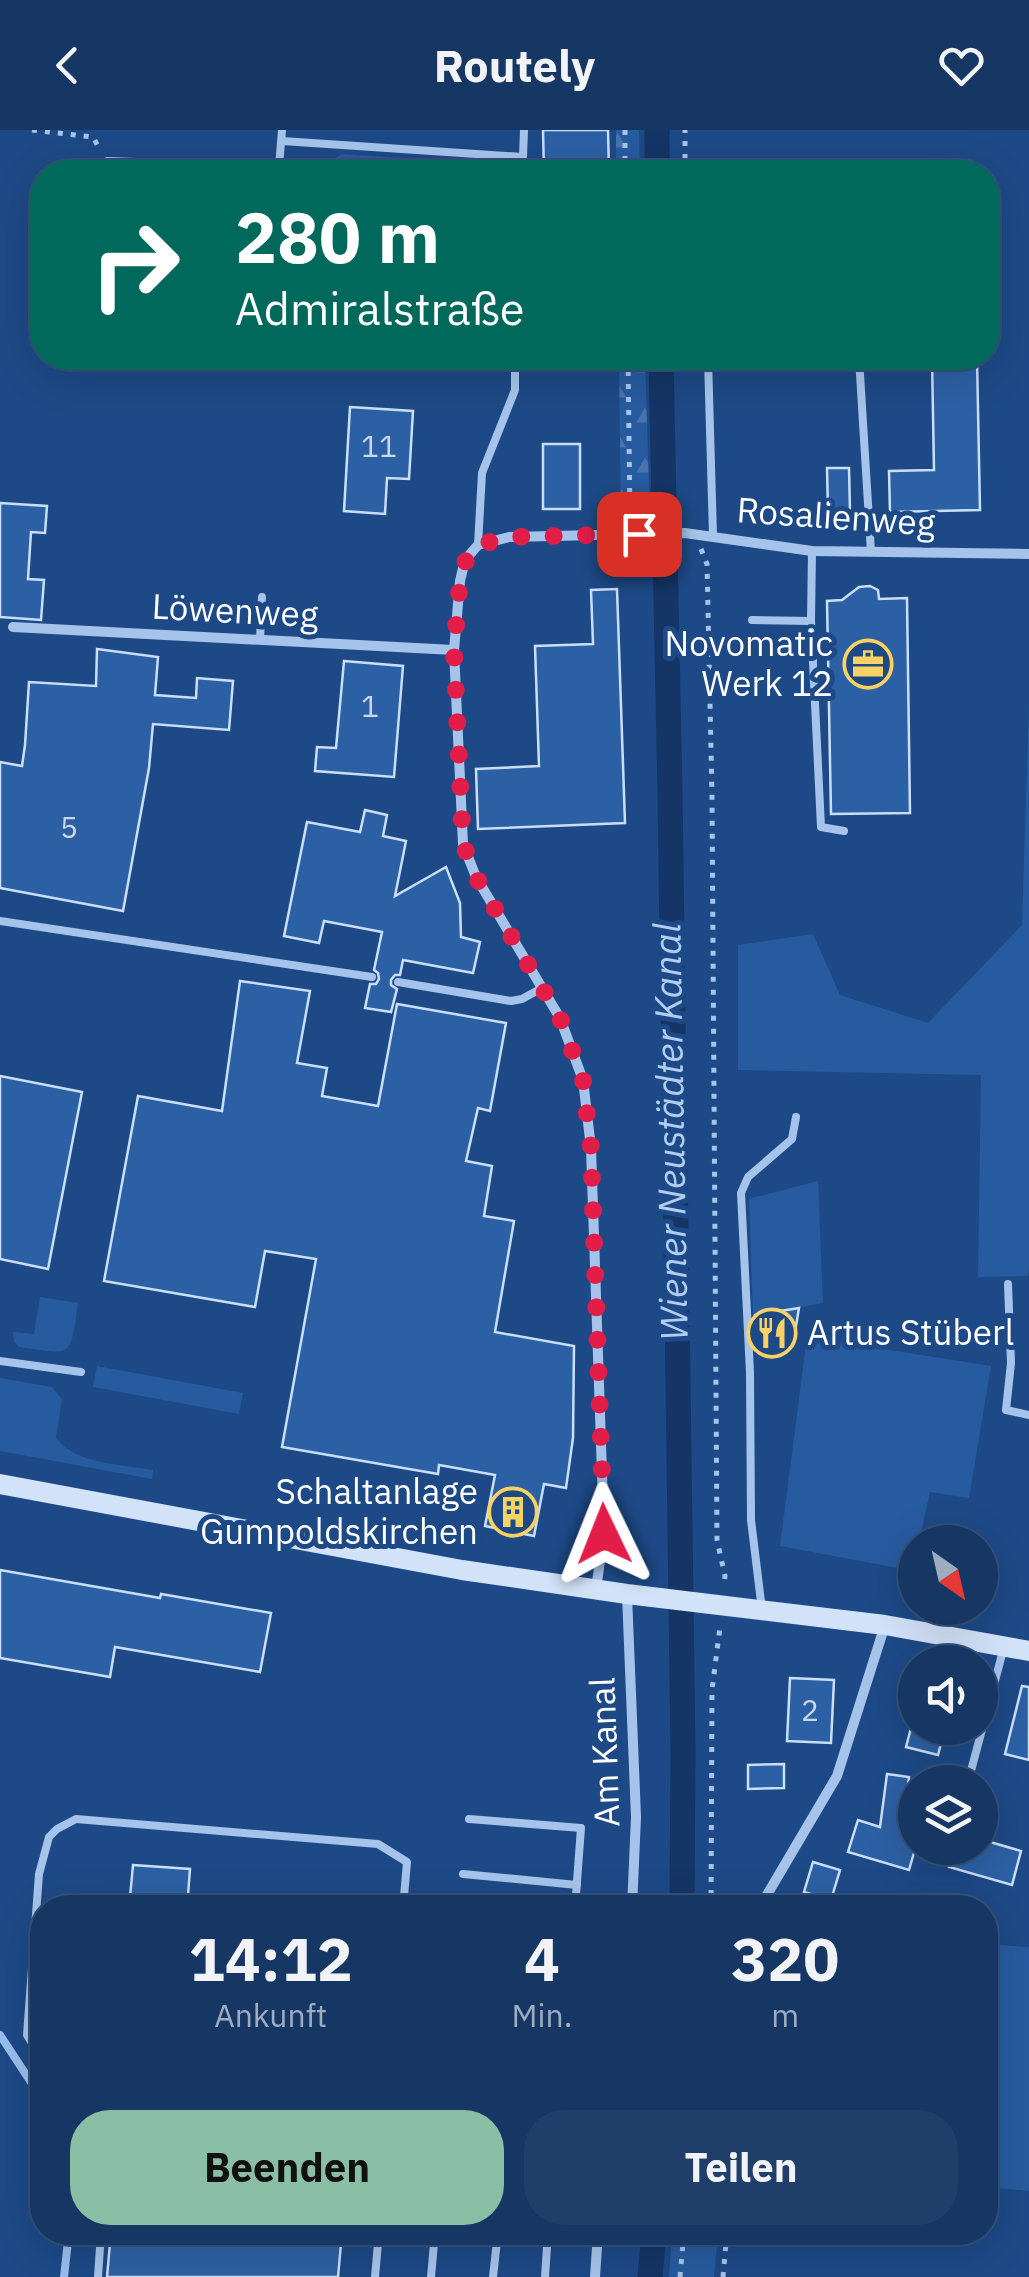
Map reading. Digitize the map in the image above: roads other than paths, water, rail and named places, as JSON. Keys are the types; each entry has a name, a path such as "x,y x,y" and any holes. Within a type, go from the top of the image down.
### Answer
{"street":[{"name":"Rosalienweg","path":"478,545 509,537 690,533 812,551 1029,554"},
{"path":"478,545 466,560 460,581 454,650 463,844 476,877 560,1018 583,1080 591,1148 604,1534 596,1590"},
{"name":"Löwenweg","path":"13,627 454,650"},
{"path":"0,1484 462,1570 885,1625 1029,1651"},
{"name":"Am Kanal","path":"627,1594 636,1816 633,1895"},
{"path":"767,1895 838,1776 885,1625"},
{"path":"595,2277 597,2245"}],"lane":[{"path":"282,130 283,160"},
{"path":"523,160 524,130"},
{"path":"282,141 523,156"},
{"path":"478,545 482,473 516,390 515,370"},
{"path":"708,370 713,536"},
{"path":"861,370 871,552"},
{"path":"812,551 811,621 821,827 844,831"},
{"path":"260,640 262,596"},
{"path":"752,620 811,621"},
{"path":"0,921 372,977"},
{"path":"398,982 511,1001 542,988"},
{"path":"762,1610 751,1520 750,1372 741,1193 748,1178 792,1139 796,1117"},
{"path":"1008,1284 1011,1363 1006,1410 1029,1415"},
{"path":"0,1361 81,1372"},
{"path":"973,1765 1004,1647"},
{"path":"469,1818 581,1828 576,1895"},
{"path":"37,1895 49,1837 76,1819 378,1844 407,1862 405,1895"},
{"path":"462,1874 576,1886"},
{"path":"30,1996 30,2041"},
{"path":"98,2277 101,2245"},
{"path":"375,2277 378,2245"},
{"path":"431,2277 434,2245"},
{"path":"493,2277 497,2245"},
{"path":"545,2277 547,2245"}],"waterway":[{"name":"Wiener Neustädter Kanal","path":"657,130 657,160"},
{"name":"Wiener Neustädter Kanal","path":"661,370 682,1895"},
{"path":"0,2035 30,2081"},
{"path":"64,2277 68,2245"},
{"name":"Wiener Neustädter Kanal","path":"650,2277 653,2245"}],"place":[{"name":"Novomatic Werk 12","path":"868,664"},
{"name":"Artus Stüberl","path":"772,1333"},
{"name":"Schaltanlage Gumpoldskirchen","path":"513,1512"}]}
